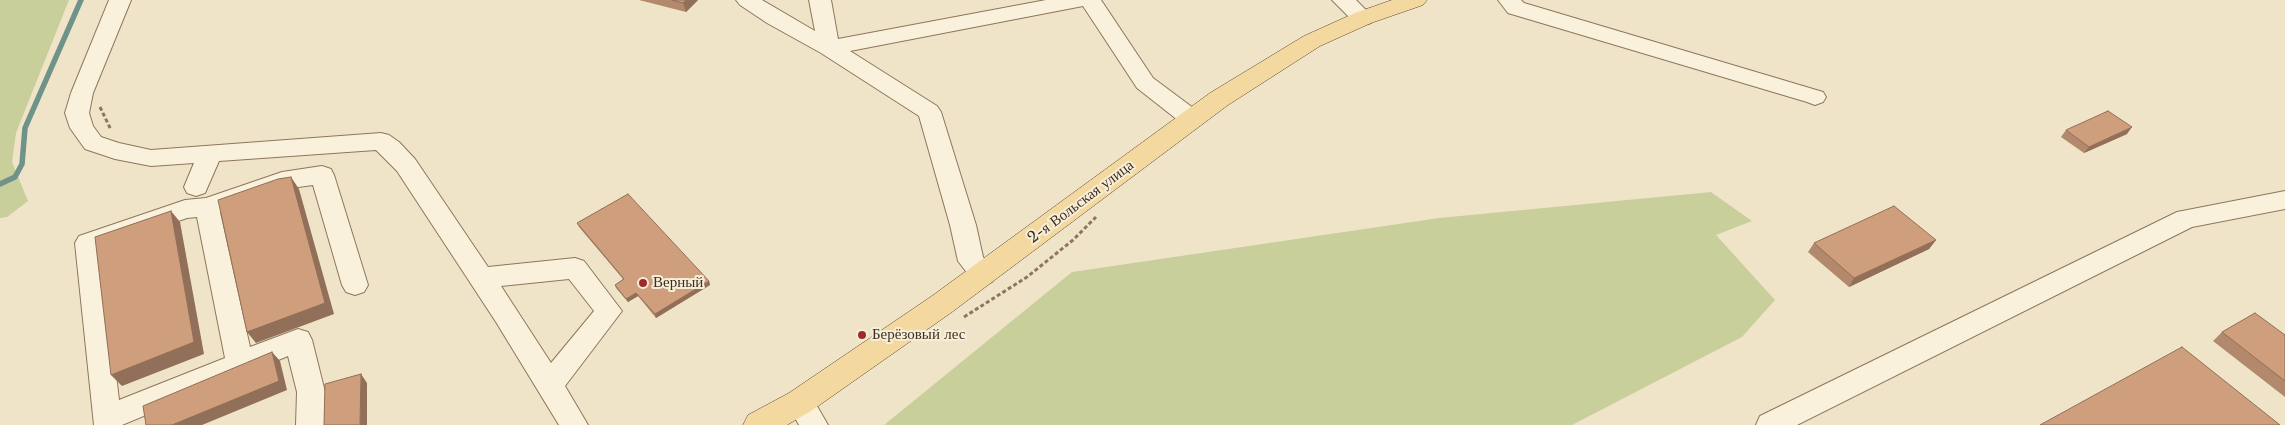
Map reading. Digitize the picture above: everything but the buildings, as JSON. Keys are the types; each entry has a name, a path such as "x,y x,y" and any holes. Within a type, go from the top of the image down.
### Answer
{"main road":[{"name":"2-я Вольская улица","path":"759,425 807,413 983,275 1192,119 1282,58 1312,41 1363,18 1416,0"}],"street":[{"path":"120,0 82,93 78,112 82,128 93,143 116,151 151,158 385,133 391,148 406,165 481,278 550,384 574,425"},
{"path":"747,0 774,18 829,48 929,112 963,225 971,260 983,275"},
{"path":"820,0 829,48"},
{"path":"829,48 1080,0"},
{"path":"1090,0 1145,83 1192,119"},
{"path":"1343,0 1363,18"},
{"path":"1508,0 1516,8 1816,97"},
{"path":"210,153 202,197 240,364"},
{"path":"310,425 311,392 298,340 108,421 88,244 185,209 202,197 322,175 355,285"},
{"path":"1770,425 2186,219 2285,200"},
{"path":"481,278 575,268 609,311 550,384"}],"path":[{"path":"959,320 1027,277 1073,240 1099,214"}],"green space":[{"path":"0,0 69,0 16,133 12,162 28,201 7,217 0,218"},
{"path":"1711,192 1752,221 1716,235 1775,300 1742,337 1572,425 884,425 1072,272 1439,218"}],"waterway":[{"path":"0,184 15,177 22,164 25,128 81,0"}],"place":[{"name":"Верный","path":"643,283"},
{"name":"Берёзовый лес","path":"862,335"}]}
